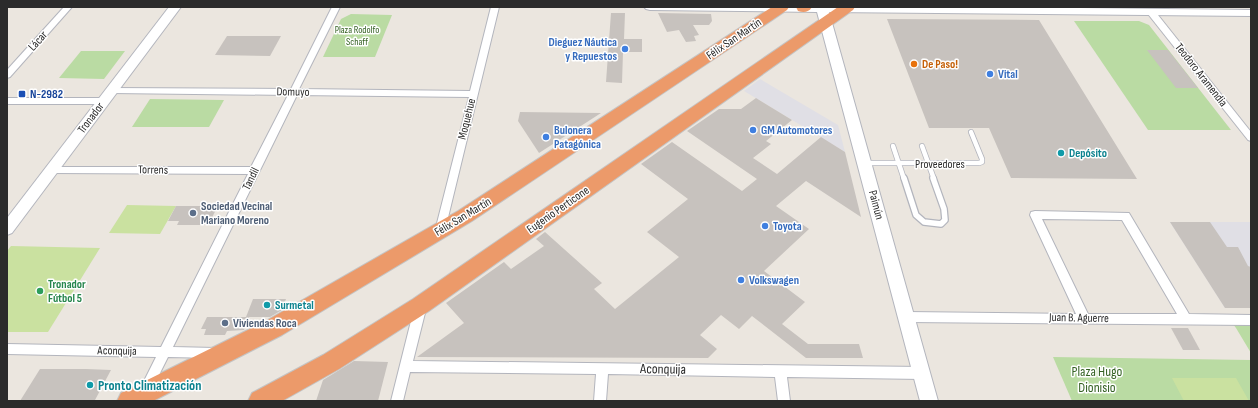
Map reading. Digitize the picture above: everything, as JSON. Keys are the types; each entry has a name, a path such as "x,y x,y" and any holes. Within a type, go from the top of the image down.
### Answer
{"highway":[{"name":"Félix San Martín","path":"137,398 227,353 299,314 478,208 782,7"},
{"name":"Eugenio Perticone","path":"260,401 331,362 421,305 823,12 846,8"}],"main road":[{"name":"Tronador","path":"7,229 174,7"},
{"path":"650,7 782,7 804,8 823,12"},
{"path":"846,8 1251,13"},
{"name":"Paimún","path":"823,12 929,401"}],"street":[{"name":"Lácar","path":"7,75 68,7"},
{"name":"Tandil","path":"137,398 165,352 336,7"},
{"name":"Moquehue","path":"440,231 495,7"},
{"name":"Teodoro Aramendia","path":"1151,12 1251,138"},
{"name":"Domuyo","path":"7,101 108,96 294,92 474,94"},
{"name":"Torrens","path":"52,169 255,171"},
{"path":"1084,318 1035,215 1125,216 1186,320"},
{"path":"397,401 421,305"},
{"name":"Juan B. Aguerre","path":"907,317 1251,320"},
{"name":"Aconquija","path":"7,349 227,353"},
{"name":"Aconquija","path":"405,366 922,373"},
{"path":"600,401 602,369"},
{"path":"780,371 784,401"}],"lane":[{"name":"Proveedores","path":"865,163 928,164 982,162 971,132"},
{"path":"893,146 916,215 924,222 941,224 945,220 945,215 922,146"}],"shaded area":[{"path":"760,79 838,125 845,152 744,91"},
{"path":"1170,222 1251,222 1251,308 1225,308"}],"green space":[{"name":"Plaza Rodolfo Schaff","path":"351,14 392,15 375,57 323,57 341,19"},
{"path":"1074,21 1139,21 1149,25 1231,130 1148,130"},
{"path":"81,51 125,51 104,79 59,78"},
{"path":"150,99 224,100 209,127 132,127"},
{"path":"127,205 176,206 160,234 109,233"},
{"name":"Tronador Fútbol 5","path":"11,246 100,248 48,332 7,332 7,251"},
{"path":"1233,324 1251,325 1251,353 1236,328"},
{"name":"Plaza Hugo Dionisio","path":"1053,357 1251,360 1251,401 1072,401"},
{"path":"1172,378 1236,378 1249,401 1184,401"}],"building":[{"name":"Dieguez Náutica y Repuestos","path":"611,13 625,13 624,39 642,39 642,52 623,52 622,83 606,82"},
{"path":"658,13 711,14 712,21 709,25 693,25 699,35 694,36 696,41 686,42 679,30 667,32"},
{"name":"Vital","path":"887,19 1039,20 1137,179 1011,178 989,128 929,128"},
{"path":"227,36 281,36 270,56 215,55"},
{"path":"1147,50 1168,50 1198,88 1176,88"},
{"path":"756,98 792,120 766,141 771,144 753,158 777,174 821,137 845,152 861,217 806,181 776,206 809,229 764,271 805,302 782,324 808,344 859,344 863,358 806,358 752,316 739,329 721,315 700,335 717,349 708,358 417,357 464,323 446,303 504,262 511,269 544,246 536,239 545,232 602,283 594,289 615,309 679,257 647,232 688,199 641,164 672,142 742,191 757,179 687,131 719,109 741,109"},
{"name":"Bulonera Patagónica","path":"520,112 601,113 539,153 518,121"},
{"name":"Sociedad Vecinal Mariano Moreno","path":"176,206 218,206 208,225 177,225 179,221 168,221"},
{"path":"1170,222 1210,222 1227,247 1238,247 1248,266 1251,267 1251,308 1225,308"},
{"name":"Surmetal","path":"253,299 286,299 282,310 270,317 246,317"},
{"name":"Viviendas Roca","path":"207,317 249,317 244,330 227,331 225,335 204,335 206,329 201,329"},
{"path":"1171,328 1188,328 1200,350 1183,350"},
{"path":"354,361 388,362 378,401 316,401 323,380"},
{"path":"40,369 111,370 95,400 20,401"}],"place":[{"name":"Dieguez Náutica y Repuestos","path":"625,49"},
{"name":"De Paso!","path":"914,64"},
{"name":"Vital","path":"990,74"},
{"name":"N-2982","path":"22,94"},
{"name":"GM Automotores","path":"753,130"},
{"name":"Bulonera Patagónica","path":"546,137"},
{"name":"Depósito","path":"1061,153"},
{"name":"Sociedad Vecinal Mariano Moreno","path":"193,213"},
{"name":"Toyota","path":"765,226"},
{"name":"Volkswagen","path":"741,280"},
{"name":"Tronador Fútbol 5","path":"40,291"},
{"name":"Surmetal","path":"267,305"},
{"name":"Viviendas Roca","path":"225,323"},
{"name":"Pronto Climatización","path":"90,385"}]}
